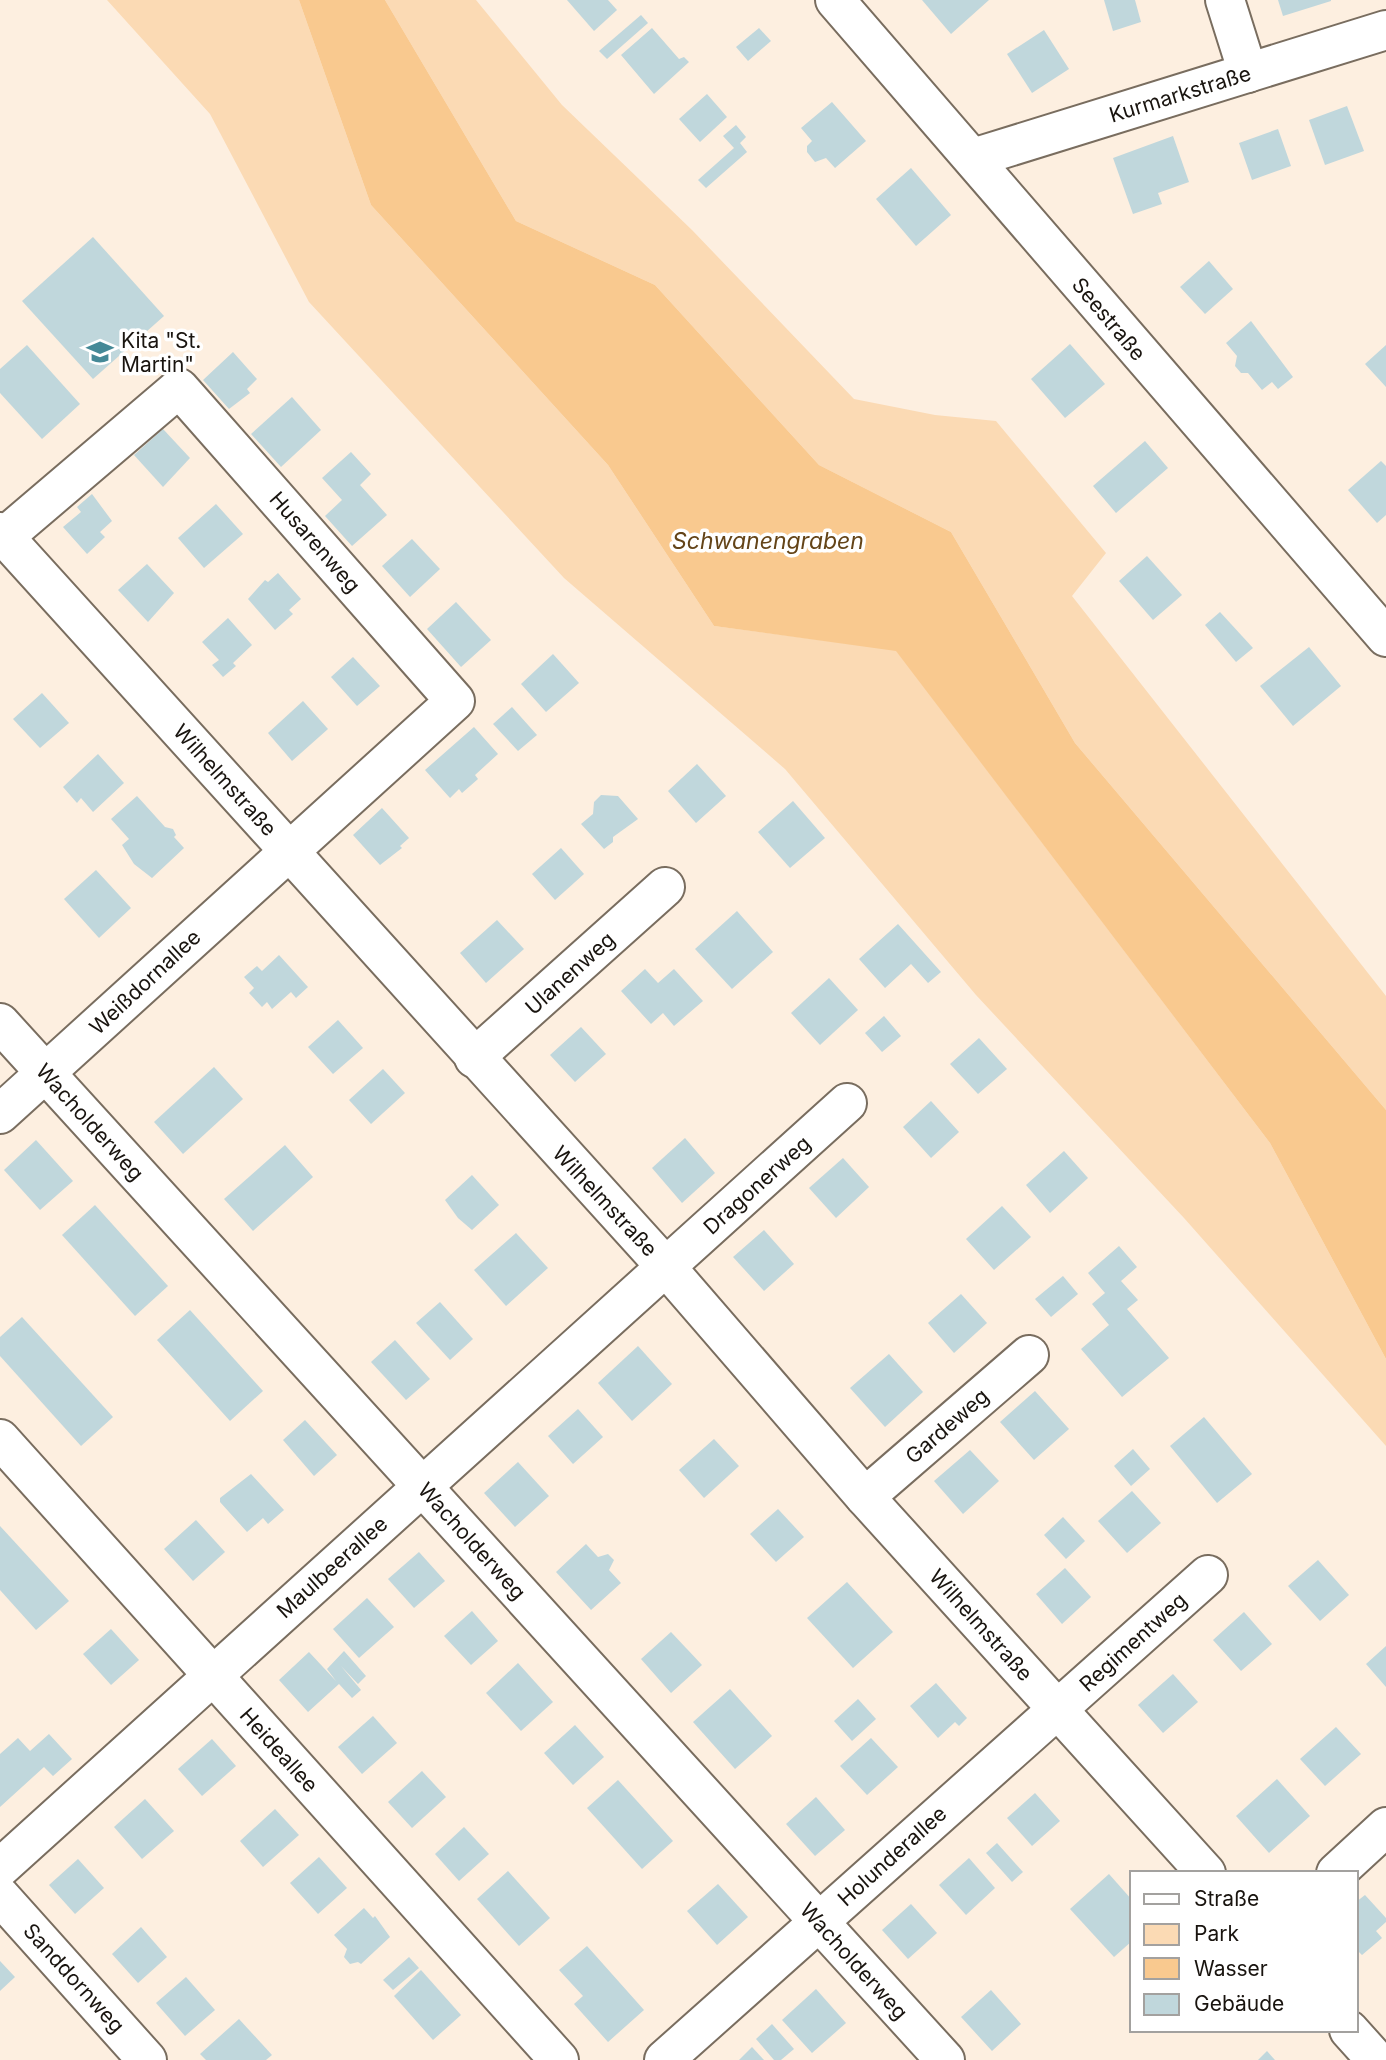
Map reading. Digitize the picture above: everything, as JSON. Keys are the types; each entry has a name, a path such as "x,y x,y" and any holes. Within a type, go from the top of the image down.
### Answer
{"street":[{"name":"Seestraße","path":"835,0 974,158 1136,351 1383,630"},
{"path":"1225,0 1248,73"},
{"name":"Kurmarkstraße","path":"974,158 1386,30"},
{"name":"Husarenweg","path":"2,534 179,388 455,701 288,849"},
{"name":"Wilhelmstraße","path":"2,534 666,1267 865,1497 1204,1871"},
{"name":"Weißdornallee","path":"0,1114 288,849"},
{"name":"Ulanenweg","path":"474,1058 665,887"},
{"name":"Wacholderweg","path":"0,1023 945,2060"},
{"name":"Dragonerweg","path":"666,1267 847,1103"},
{"name":"Maulbeerallee","path":"0,1868 666,1267"},
{"name":"Gardeweg","path":"865,1497 1028,1355"},
{"name":"Heideallee","path":"0,1439 559,2060"},
{"name":"Regimentweg","path":"1058,1709 1208,1575"},
{"name":"Holunderallee","path":"664,2060 1058,1709"},
{"path":"1338,1871 1386,1827"},
{"name":"Sanddornweg","path":"0,1896 148,2060"},
{"path":"1351,2032 1376,2060"}],"green space":[{"path":"107,0 299,0 371,205 608,465 714,626 896,650 1270,1143 1386,1359 1386,1446 1184,1218 976,995 785,769 564,578 309,302 210,114"},
{"path":"385,0 476,0 562,105 692,230 854,399 935,415 996,421 1106,553 1072,596 1386,996 1386,1110 1075,743 951,532 819,465 655,285 516,221"}],"water":[{"name":"Schwanengraben","path":"299,0 385,0 516,221 655,285 819,465 951,532 1075,743 1386,1110 1386,1359 1270,1143 896,651 714,626 608,465 371,205"}],"building":[{"path":"567,0 608,0 617,10 594,31"},
{"path":"922,0 989,0 951,34"},
{"path":"1104,0 1135,0 1141,22 1113,31"},
{"path":"1278,0 1331,0 1331,1 1283,16"},
{"path":"641,15 648,23 607,59 599,51"},
{"path":"652,28 679,59 684,57 689,62 654,94 621,55"},
{"path":"759,28 771,41 748,61 736,47"},
{"path":"1044,30 1069,69 1032,93 1007,54"},
{"path":"707,94 727,117 700,142 679,119"},
{"path":"832,102 866,141 835,168 826,158 815,162 807,152 807,146 812,141 801,128"},
{"path":"1347,106 1364,151 1325,165 1309,120"},
{"path":"736,125 746,137 740,143 747,152 706,188 698,180 734,148 723,136"},
{"path":"1278,129 1291,166 1252,180 1239,143"},
{"path":"1173,136 1189,182 1158,193 1162,204 1133,214 1113,158"},
{"path":"911,168 951,215 916,246 876,199"},
{"path":"93,237 164,316 93,379 22,301"},
{"path":"1209,261 1233,289 1205,314 1180,287"},
{"path":"1251,321 1293,377 1278,389 1272,382 1262,390 1248,373 1241,373 1235,366 1237,356 1226,343"},
{"path":"1070,344 1105,384 1065,418 1031,379"},
{"path":"27,345 80,404 42,439 0,393 0,369"},
{"path":"1386,345 1386,387 1365,364"},
{"path":"233,352 257,379 247,389 250,393 229,409 203,380"},
{"path":"292,397 321,430 281,467 251,434"},
{"path":"163,429 190,458 163,487 134,455"},
{"path":"1145,441 1168,468 1116,513 1093,486"},
{"path":"351,452 371,474 360,485 387,515 352,546 325,516 342,500 322,478"},
{"path":"1381,461 1386,466 1386,515 1377,523 1348,490"},
{"path":"92,494 112,521 100,532 105,537 87,554 63,527 81,512 77,507"},
{"path":"216,504 243,534 204,568 178,538"},
{"path":"412,539 440,569 410,597 382,566"},
{"path":"1147,556 1182,595 1153,620 1119,581"},
{"path":"147,564 174,593 148,622 118,590"},
{"path":"278,573 301,599 289,610 293,614 275,630 248,599 265,580 268,582"},
{"path":"456,602 491,640 461,667 427,629"},
{"path":"1220,612 1253,648 1236,662 1205,625"},
{"path":"228,618 252,645 233,663 236,666 223,677 212,665 219,660 202,642"},
{"path":"1309,647 1341,686 1293,726 1260,686"},
{"path":"553,654 579,683 546,712 521,684"},
{"path":"353,657 380,686 357,706 331,677"},
{"path":"42,693 69,723 40,748 13,719"},
{"path":"303,701 328,729 292,761 268,733"},
{"path":"512,707 537,735 518,751 493,724"},
{"path":"474,727 498,754 475,775 478,779 462,793 459,789 450,798 425,770"},
{"path":"98,754 124,783 93,812 81,798 77,803 63,787"},
{"path":"697,764 726,796 696,823 668,791"},
{"path":"601,795 618,796 638,819 613,837 613,842 604,849 581,824 593,814 594,802"},
{"path":"137,796 165,827 173,829 176,835 174,837 184,848 152,878 134,864 122,845 129,839 111,819"},
{"path":"793,801 825,838 790,868 758,832"},
{"path":"382,808 409,838 400,846 402,848 380,865 353,835"},
{"path":"561,848 584,874 555,900 532,874"},
{"path":"96,870 131,908 99,938 64,899"},
{"path":"737,911 773,952 732,989 695,949"},
{"path":"497,920 524,949 486,983 460,953"},
{"path":"898,924 941,972 928,983 911,964 885,988 859,959"},
{"path":"279,955 308,987 296,998 291,992 272,1009 267,1002 262,1007 249,993 254,988 244,977 257,966 262,971"},
{"path":"645,969 658,983 674,969 703,1001 674,1026 663,1013 651,1024 621,991"},
{"path":"829,978 858,1010 820,1045 791,1013"},
{"path":"884,1016 901,1036 882,1052 865,1033"},
{"path":"338,1020 363,1048 333,1074 308,1047"},
{"path":"581,1027 606,1054 575,1082 550,1055"},
{"path":"979,1038 1007,1069 978,1094 950,1064"},
{"path":"214,1067 243,1099 183,1154 154,1122"},
{"path":"383,1069 405,1093 371,1124 349,1100"},
{"path":"931,1101 959,1132 931,1158 903,1127"},
{"path":"685,1138 715,1173 682,1203 652,1168"},
{"path":"36,1140 73,1181 40,1210 4,1170"},
{"path":"285,1145 313,1177 253,1231 224,1199"},
{"path":"1064,1151 1088,1178 1050,1213 1026,1185"},
{"path":"843,1158 869,1187 836,1218 809,1188"},
{"path":"472,1175 499,1205 472,1230 458,1218 445,1200"},
{"path":"95,1205 168,1286 135,1316 62,1235"},
{"path":"1002,1206 1031,1237 994,1270 966,1239"},
{"path":"764,1230 794,1264 764,1291 733,1257"},
{"path":"516,1233 548,1268 506,1306 474,1270"},
{"path":"1119,1246 1137,1267 1121,1281 1138,1300 1127,1309 1169,1358 1122,1397 1081,1349 1109,1325 1092,1304 1105,1293 1088,1273"},
{"path":"1063,1276 1078,1294 1051,1317 1035,1299"},
{"path":"961,1294 987,1323 954,1353 928,1323"},
{"path":"440,1302 473,1339 450,1360 416,1323"},
{"path":"190,1310 263,1391 230,1421 157,1340"},
{"path":"22,1317 113,1417 81,1446 0,1356 0,1337"},
{"path":"395,1340 430,1379 406,1400 371,1362"},
{"path":"638,1346 672,1384 632,1421 598,1383"},
{"path":"889,1354 923,1392 885,1427 850,1388"},
{"path":"1035,1391 1069,1429 1034,1460 1000,1422"},
{"path":"578,1409 603,1437 573,1464 548,1436"},
{"path":"1204,1417 1252,1474 1217,1503 1170,1446"},
{"path":"305,1420 337,1455 314,1476 283,1440"},
{"path":"714,1439 739,1466 704,1498 679,1470"},
{"path":"1133,1449 1150,1469 1131,1486 1114,1466"},
{"path":"970,1450 999,1481 963,1514 934,1481"},
{"path":"518,1462 549,1496 515,1527 484,1493"},
{"path":"251,1474 284,1510 268,1524 263,1518 247,1532 220,1502 220,1498"},
{"path":"1132,1491 1161,1523 1127,1553 1098,1521"},
{"path":"778,1509 804,1537 776,1562 750,1534"},
{"path":"1063,1517 1085,1541 1066,1559 1044,1535"},
{"path":"196,1520 225,1552 193,1581 164,1549"},
{"path":"0,1526 69,1601 36,1630 0,1590"},
{"path":"586,1544 598,1557 608,1554 614,1560 609,1570 621,1583 591,1610 556,1572"},
{"path":"419,1552 445,1581 414,1608 388,1579"},
{"path":"1318,1560 1349,1595 1320,1621 1288,1586"},
{"path":"1065,1568 1091,1597 1062,1624 1036,1594"},
{"path":"847,1582 893,1632 853,1668 807,1618"},
{"path":"367,1598 394,1627 359,1658 333,1629"},
{"path":"472,1611 498,1641 471,1665 444,1636"},
{"path":"1244,1612 1272,1644 1241,1671 1213,1640"},
{"path":"111,1629 139,1660 111,1685 83,1654"},
{"path":"671,1632 702,1665 671,1693 641,1659"},
{"path":"1386,1646 1386,1687 1366,1664"},
{"path":"344,1651 366,1676 358,1684 341,1666 361,1690 352,1698 339,1684 308,1712 279,1680 309,1652 336,1681 327,1669"},
{"path":"518,1663 553,1702 521,1731 486,1693"},
{"path":"1173,1674 1198,1702 1163,1733 1138,1705"},
{"path":"936,1683 967,1718 959,1726 955,1722 938,1738 910,1706"},
{"path":"730,1689 772,1736 735,1769 693,1722"},
{"path":"858,1699 876,1719 852,1741 834,1721"},
{"path":"373,1716 397,1743 362,1774 338,1747"},
{"path":"575,1725 604,1757 573,1785 544,1753"},
{"path":"1336,1727 1361,1754 1325,1786 1300,1759"},
{"path":"49,1734 72,1759 53,1776 44,1767 0,1807 0,1754 18,1738 30,1751"},
{"path":"871,1738 898,1767 867,1795 840,1766"},
{"path":"212,1739 236,1766 202,1796 178,1769"},
{"path":"422,1771 446,1797 412,1828 388,1802"},
{"path":"1277,1779 1310,1816 1269,1853 1236,1816"},
{"path":"618,1780 673,1841 642,1869 587,1808"},
{"path":"1035,1793 1060,1821 1032,1846 1007,1818"},
{"path":"816,1797 845,1830 815,1856 786,1824"},
{"path":"145,1799 174,1831 142,1859 114,1827"},
{"path":"275,1809 299,1835 263,1867 240,1841"},
{"path":"464,1827 489,1854 459,1881 435,1854"},
{"path":"997,1843 1023,1872 1012,1882 986,1853"},
{"path":"319,1857 347,1888 318,1914 290,1883"},
{"path":"969,1858 995,1888 966,1915 939,1885"},
{"path":"78,1859 104,1888 75,1914 49,1885"},
{"path":"508,1871 550,1918 519,1946 477,1899"},
{"path":"1109,1874 1130,1898 1130,1943 1114,1957 1070,1909"},
{"path":"718,1884 748,1917 717,1945 687,1911"},
{"path":"1365,1895 1386,1918 1386,1922 1376,1931 1382,1938 1362,1955 1358,1951 1358,1900"},
{"path":"911,1904 937,1933 908,1959 882,1930"},
{"path":"364,1908 373,1918 375,1916 390,1937 361,1964 350,1964 344,1957 347,1949 334,1935"},
{"path":"141,1927 167,1957 138,1983 112,1954"},
{"path":"587,1946 644,2010 608,2042 574,2004 583,1996 559,1970"},
{"path":"409,1957 419,1968 393,1990 383,1980"},
{"path":"0,1961 15,1977 0,1991"},
{"path":"421,1970 461,2015 433,2040 394,1996"},
{"path":"186,1977 215,2010 185,2036 156,2003"},
{"path":"816,1989 846,2023 812,2053 782,2020"},
{"path":"991,1990 1021,2024 992,2051 961,2017"},
{"path":"239,2019 272,2055 266,2060 206,2060 200,2054"},
{"path":"772,2024 794,2049 781,2060 774,2060 756,2039"},
{"path":"752,2047 764,2060 739,2060"},
{"path":"1267,2051 1275,2060 1258,2060"}],"place":[{"name":"Kita \"St. Martin\"","path":"100,352"}]}
